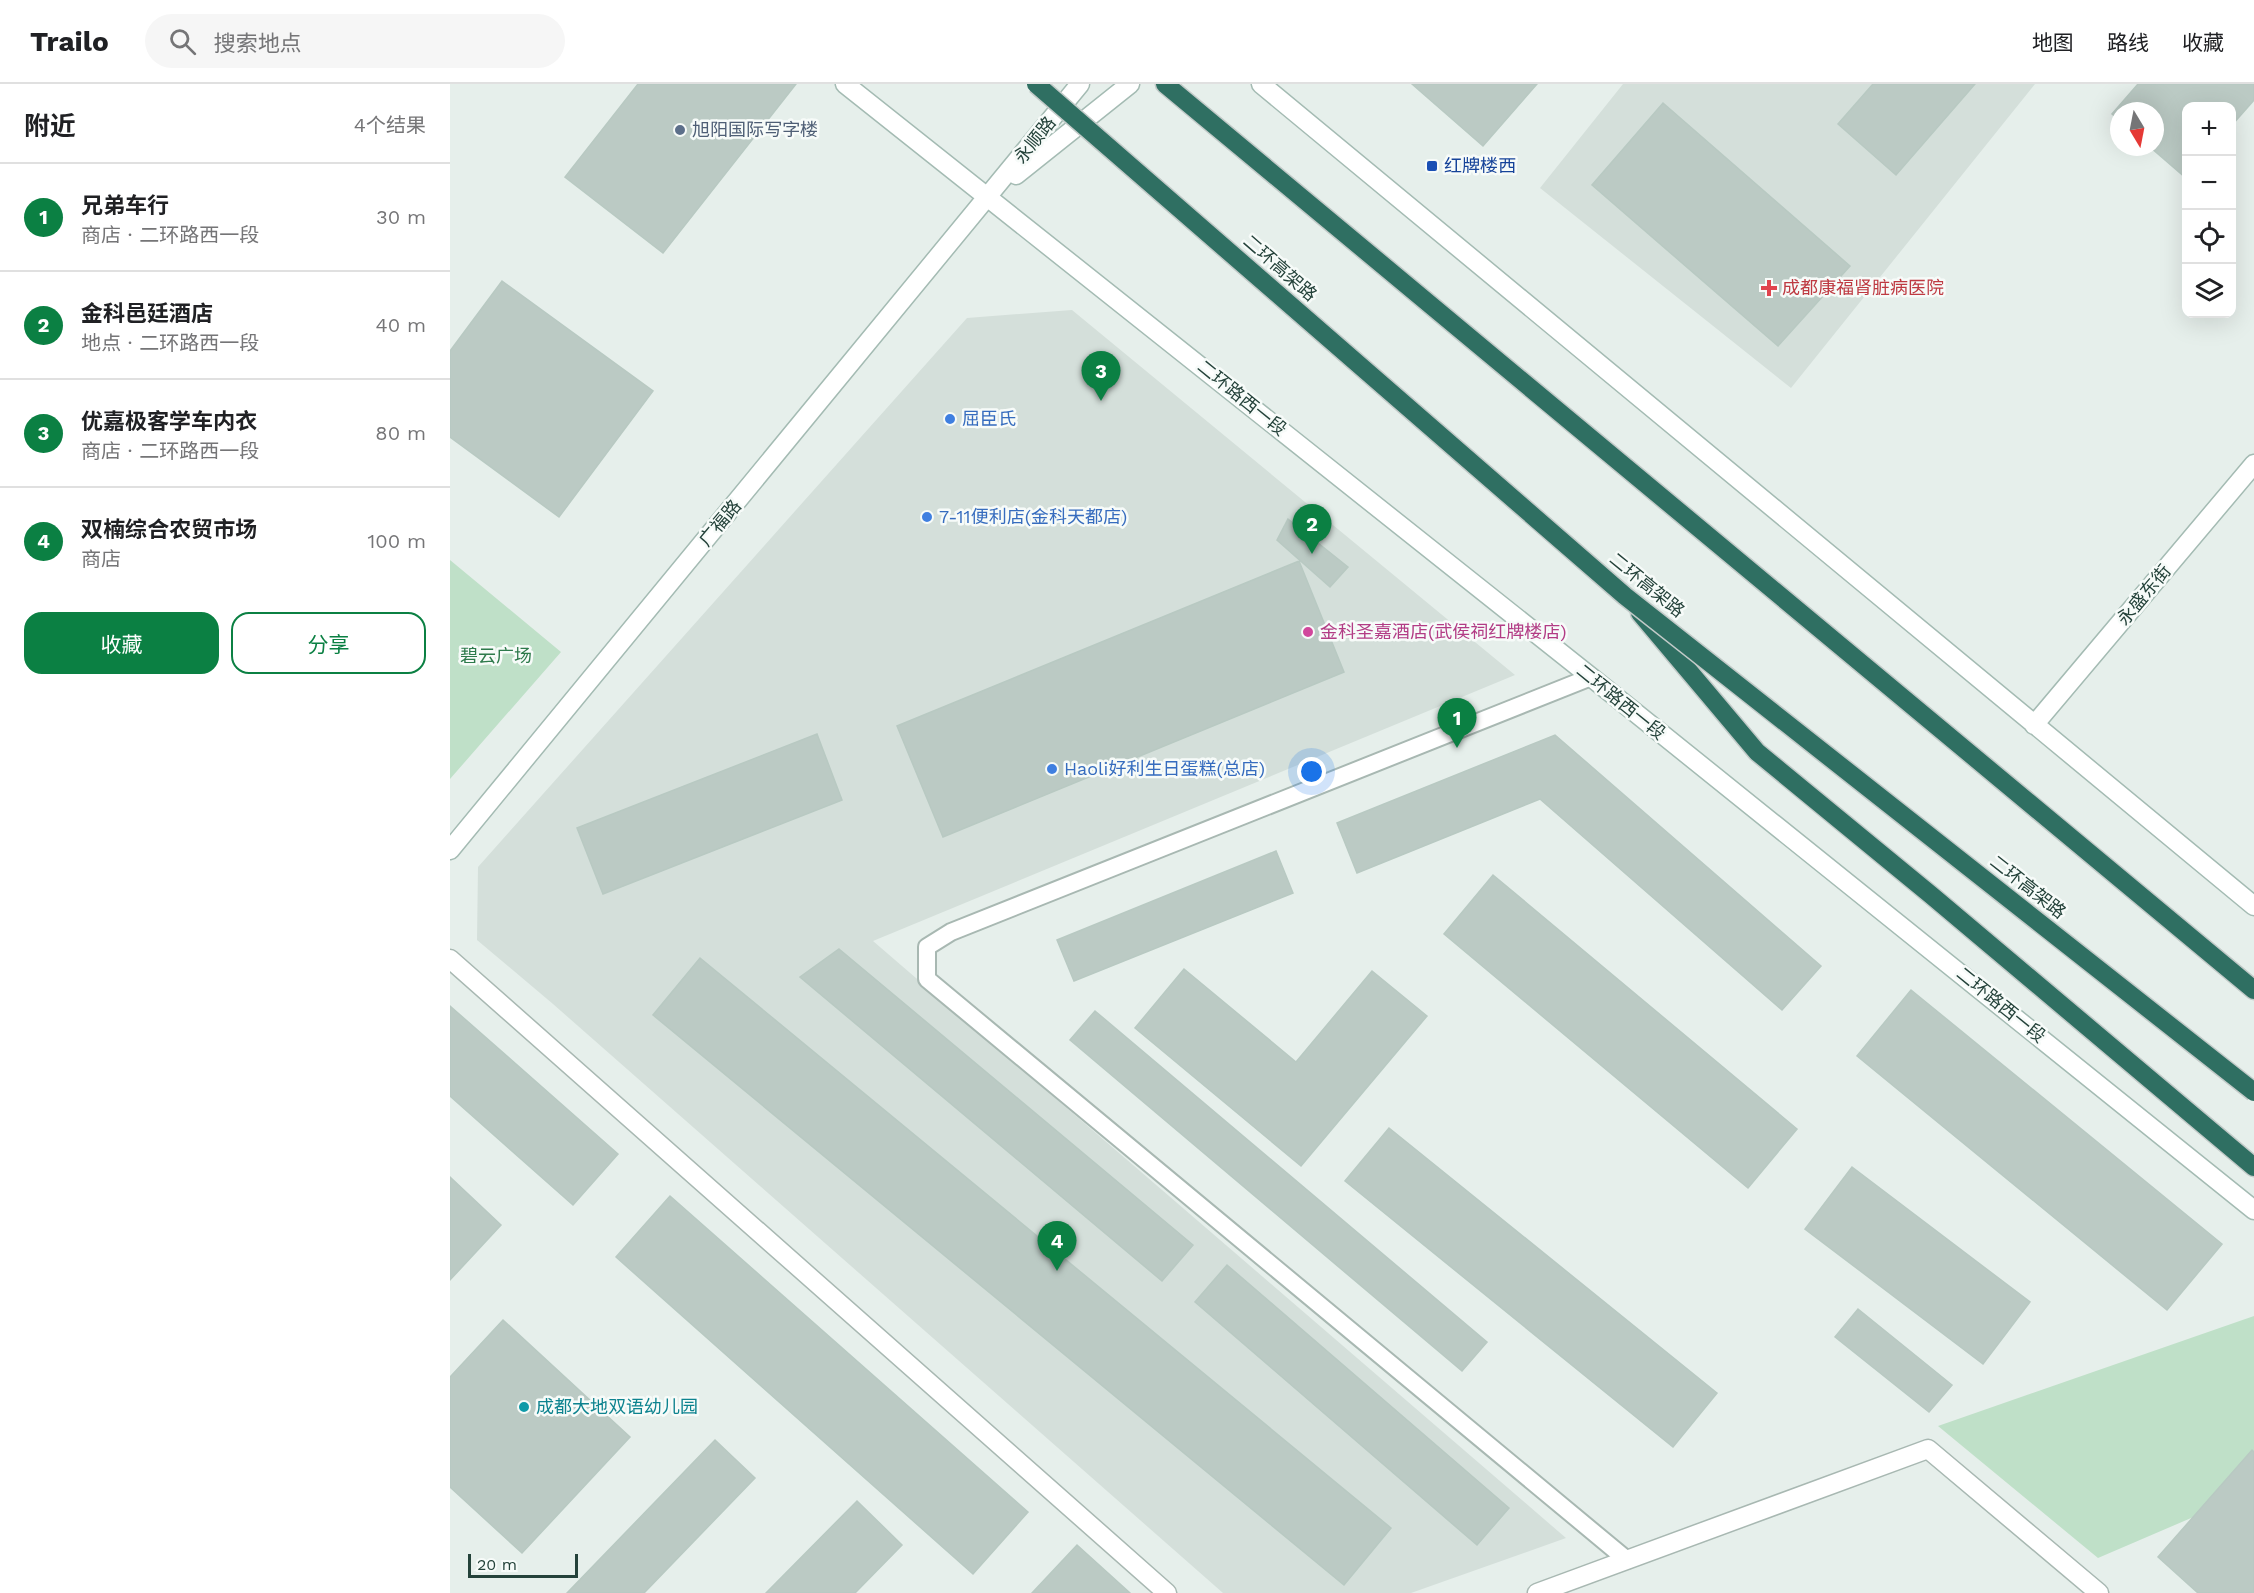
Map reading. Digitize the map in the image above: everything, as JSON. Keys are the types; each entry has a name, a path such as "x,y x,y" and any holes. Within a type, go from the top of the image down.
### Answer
{"highway":[{"name":"二环高架路","path":"1036,84 1625,596 2254,1092"},
{"path":"1165,84 2254,990"},
{"path":"1625,596 1757,752 1940,902 2254,1167"}],"main road":[{"name":"二环路西一段","path":"845,84 1591,677 2254,1210"},
{"name":"永顺路","path":"989,197 1080,84"},
{"path":"989,197 1130,84"},
{"path":"1261,84 2254,906"},
{"name":"广福路","path":"450,850 989,197"},
{"name":"永盛东街","path":"2034,725 2254,464"},
{"path":"450,958 1167,1593"},
{"path":"1537,1593 1928,1449 2100,1593"}],"lane":[{"path":"1591,677 951,932 927,947 927,979 1627,1560"}],"shaded area":[{"name":"成都康福肾脏病医院","path":"1623,84 2035,84 1791,388 1540,188"},
{"path":"1072,310 1515,675 873,941 1566,1538 1411,1593 1223,1593 553,1004 477,940 478,867 967,318"}],"green space":[{"name":"碧云广场","path":"450,560 561,652 450,779"},
{"path":"2254,1316 2254,1491 2098,1558 1938,1426"}],"building":[{"name":"旭阳国际写字楼","path":"638,84 796,84 663,253 565,177"},
{"path":"1412,84 1537,84 1483,146"},
{"path":"1873,84 1975,84 1896,175 1838,124"},
{"path":"2138,84 2254,84 2254,100 2236,120 2236,102 2182,102 2182,175 2160,156 2164,156 2164,102 2122,102"},
{"path":"1663,103 1850,266 1778,346 1592,185"},
{"path":"502,281 653,391 559,517 450,437 450,351"},
{"path":"1288,519 1348,567 1330,587 1277,540"},
{"path":"1299,561 1344,672 943,837 897,726"},
{"path":"817,734 842,800 603,894 577,828"},
{"path":"1555,735 1821,966 1782,1010 1540,799 1357,873 1337,823"},
{"path":"1276,851 1293,893 1074,981 1057,940"},
{"path":"1493,875 1797,1129 1748,1188 1444,934"},
{"path":"839,949 1193,1245 1162,1281 800,977"},
{"path":"700,958 1391,1528 1344,1585 653,1015"},
{"path":"1184,969 1296,1062 1372,971 1427,1016 1301,1166 1135,1028"},
{"path":"1911,990 2222,1244 2167,1310 1857,1056"},
{"path":"450,1006 618,1154 573,1205 450,1096"},
{"path":"1095,1011 1487,1342 1462,1371 1070,1040"},
{"path":"1389,1128 1717,1393 1673,1447 1345,1181"},
{"path":"1852,1167 2030,1302 1983,1364 1805,1229"},
{"path":"450,1177 501,1225 450,1280"},
{"path":"670,1196 1028,1512 973,1574 616,1257"},
{"path":"1227,1265 1509,1508 1477,1545 1195,1302"},
{"path":"1858,1309 1952,1385 1929,1412 1835,1337"},
{"name":"成都大地双语幼儿园","path":"503,1320 630,1437 522,1553 450,1487 450,1377"},
{"path":"715,1440 755,1478 644,1593 567,1593"},
{"path":"2252,1450 2254,1452 2254,1593 2198,1593 2158,1557"},
{"path":"857,1501 902,1545 855,1593 766,1593"},
{"path":"1077,1545 1130,1593 1032,1593"}],"place":[{"name":"旭阳国际写字楼","path":"680,130"},
{"name":"红牌楼西","path":"1432,166"},
{"name":"成都康福肾脏病医院","path":"1769,288"},
{"name":"优嘉极客学车内衣","path":"1101,401"},
{"name":"屈臣氏","path":"950,419"},
{"name":"7-11便利店(金科天都店)","path":"927,517"},
{"name":"金科邑廷酒店","path":"1312,554"},
{"name":"金科圣嘉酒店(武侯祠红牌楼店)","path":"1308,632"},
{"name":"兄弟车行","path":"1457,748"},
{"name":"Haoli好利生日蛋糕(总店)","path":"1052,769"},
{"name":"双楠综合农贸市场","path":"1057,1271"},
{"name":"成都大地双语幼儿园","path":"524,1407"}]}
